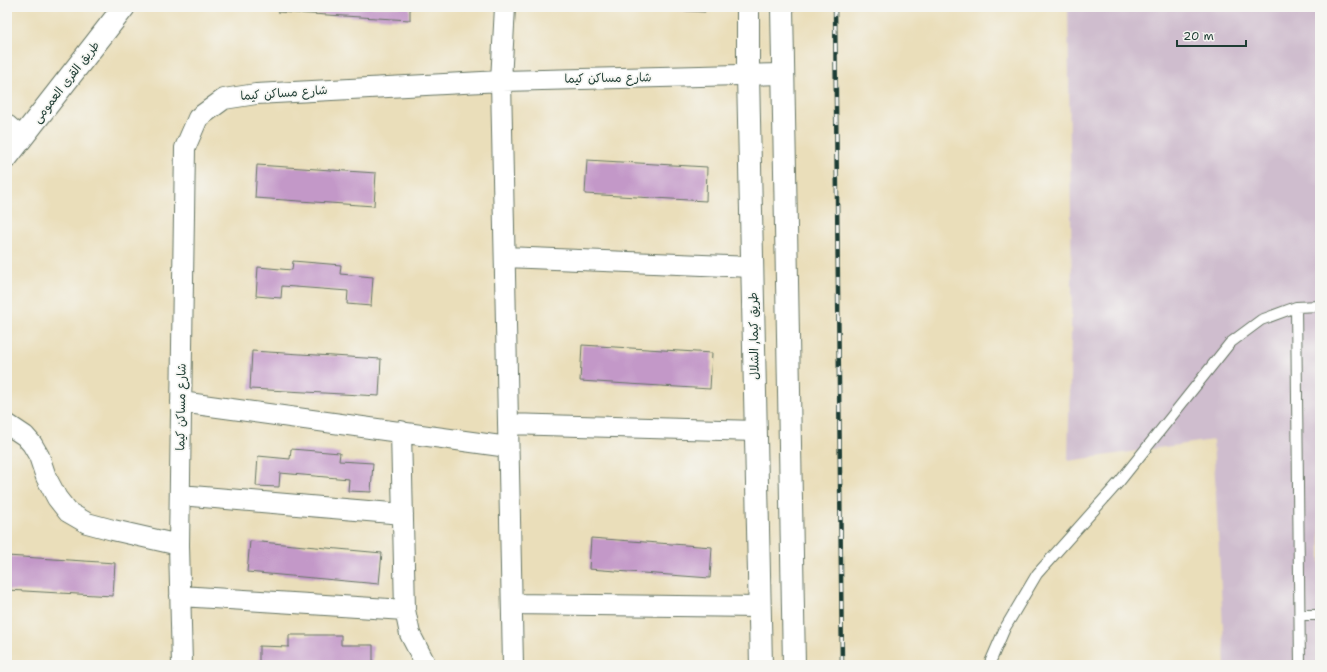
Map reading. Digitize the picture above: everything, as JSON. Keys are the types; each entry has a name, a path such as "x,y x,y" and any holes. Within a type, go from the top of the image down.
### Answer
{"main road":[{"name":"طريق القرى العمومى","path":"7,157 15,132 124,7"},
{"name":"طريق كيما, الشلال","path":"748,7 748,75 761,665"},
{"path":"782,7 782,74 794,665"}],"street":[{"path":"505,7 501,81 513,665"},
{"name":"شارع مساكن كيما","path":"182,665 179,545 185,148 198,118 224,99 256,94 501,81 782,74"},
{"path":"505,257 752,267"},
{"path":"181,402 402,431 508,447"},
{"path":"7,424 25,436 32,444 39,456 46,477 57,498 68,512 87,523 179,545"},
{"path":"508,424 756,431"},
{"path":"402,431 406,610 410,634 426,665"},
{"path":"180,495 403,514"},
{"path":"180,596 406,610"},
{"path":"512,604 759,607"}],"lane":[{"path":"989,665 1005,628 1037,574 1120,482 1230,343 1261,320 1296,307 1320,306"},
{"path":"1296,307 1300,665"},
{"path":"1299,615 1320,615"}],"shaded area":[{"path":"1068,7 1320,7 1320,665 1225,665 1213,440 1068,461 1072,289"}],"building":[{"path":"278,7 410,7 410,20 278,12"},
{"path":"705,7 705,12 641,8"},
{"path":"587,160 707,167 706,201 585,194"},
{"path":"257,165 376,173 374,206 255,198"},
{"path":"293,261 341,265 340,274 373,277 371,306 347,304 348,291 282,286 281,298 256,296 258,267 292,270"},
{"path":"582,345 712,353 710,389 580,381"},
{"path":"252,351 381,359 379,396 250,389"},
{"path":"291,449 340,453 339,461 373,463 371,492 348,491 349,479 280,473 279,487 256,486 258,456 290,459"},
{"path":"591,538 712,547 710,578 589,569"},
{"path":"250,541 382,553 379,584 247,572"},
{"path":"7,556 115,563 113,596 7,590"},
{"path":"289,635 341,635 341,645 373,645 373,665 284,663 284,665 259,665 259,646 289,647"}],"railway":[{"path":"835,7 842,665"}]}
